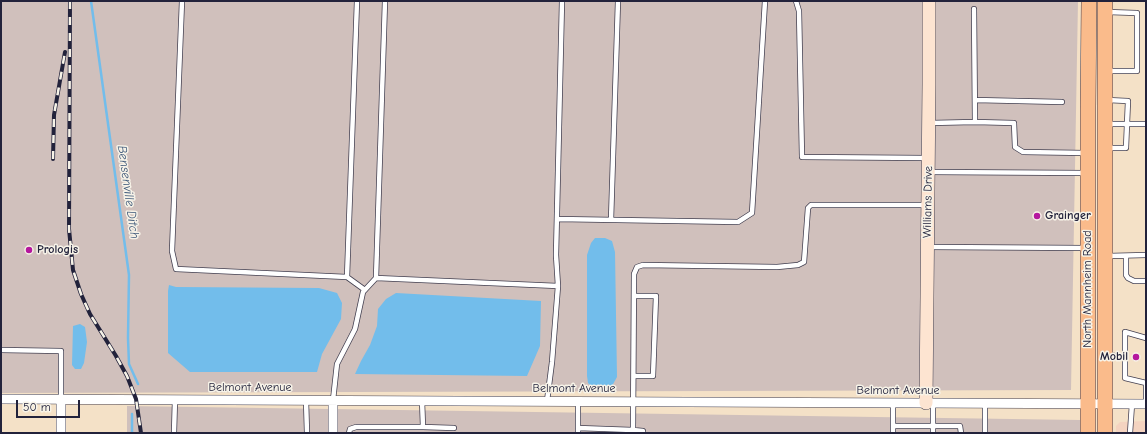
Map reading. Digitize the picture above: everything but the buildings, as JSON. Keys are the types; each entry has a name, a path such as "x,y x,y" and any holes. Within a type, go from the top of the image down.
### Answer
{"main road":[{"name":"Williams Drive","path":"929,1 927,248 929,403"},
{"name":"North Mannheim Road","path":"1088,433 1089,1"},
{"name":"North Mannheim Road","path":"1105,7 1106,433"}],"street":[{"name":"Belmont Avenue","path":"1,399 1146,404"},
{"path":"61,399 61,433"},
{"path":"333,433 334,400"}],"lane":[{"path":"182,1 172,251 176,269 347,277 365,290"},
{"path":"347,277 356,1"},
{"path":"334,400 337,364 355,329 363,292 376,278 385,1"},
{"path":"547,401 552,362 558,286 556,255 562,1"},
{"path":"611,220 618,1"},
{"path":"558,219 738,222 752,213 765,1"},
{"path":"796,1 799,11 802,157 928,158"},
{"path":"1105,7 1137,13 1137,71 1105,71"},
{"path":"974,9 975,122"},
{"path":"975,100 1062,102"},
{"path":"1105,100 1134,101"},
{"path":"1105,148 1126,148 1128,101"},
{"path":"929,123 1014,123 1014,147 1023,152 1088,154"},
{"path":"1105,124 1146,124"},
{"path":"928,172 1088,173"},
{"path":"633,430 634,274 637,267 643,264 776,268 798,265 804,262 808,208 812,205 928,206"},
{"path":"927,248 1088,248"},
{"path":"1105,256 1146,255"},
{"path":"1126,256 1126,275 1128,278 1146,281"},
{"path":"376,278 558,286"},
{"path":"634,296 656,296 653,376 634,376"},
{"path":"1146,338 1125,332 1125,378 1146,382 1146,404"},
{"path":"1,350 61,351 61,399"},
{"path":"1106,355 1125,357"},
{"path":"174,433 175,399"},
{"path":"306,400 307,433"},
{"path":"422,400 423,427"},
{"path":"578,401 578,430 633,430 643,431 643,433"},
{"path":"893,402 893,433"},
{"path":"929,403 934,426 933,433"},
{"path":"984,433 985,403"},
{"path":"1130,433 1132,404"},
{"path":"349,433 350,429 356,426 454,428"},
{"path":"893,426 960,426 960,433"}],"shaded area":[{"path":"1,1 1078,1 1071,390 1,393"},
{"path":"127,406 1080,420 1080,433 127,433"},
{"path":"1146,421 1146,433 1116,433 1116,426 1120,422"}],"water":[{"path":"595,238 605,238 612,241 615,252 617,377 612,386 606,390 593,388 588,383 587,376 587,255 591,243"},
{"path":"169,285 176,287 319,288 337,293 342,303 341,319 322,354 317,372 190,372 168,353"},
{"path":"396,293 541,301 540,346 527,376 355,374 370,345 377,326 378,309 386,299"},
{"path":"80,324 85,327 87,342 84,363 81,369 75,369 72,365 73,326"}],"waterway":[{"name":"Bensenville Ditch","path":"91,1 129,275 129,364 138,384"},
{"name":"Bensenville Ditch","path":"132,414 132,433"}],"railway":[{"path":"70,1 69,229 73,270 90,314 127,376 136,399 141,433"},
{"path":"53,159 54,115 65,52"}],"place":[{"name":"Grainger","path":"1037,216"},
{"name":"Prologis","path":"29,250"},
{"name":"Mobil","path":"1136,357"}]}
